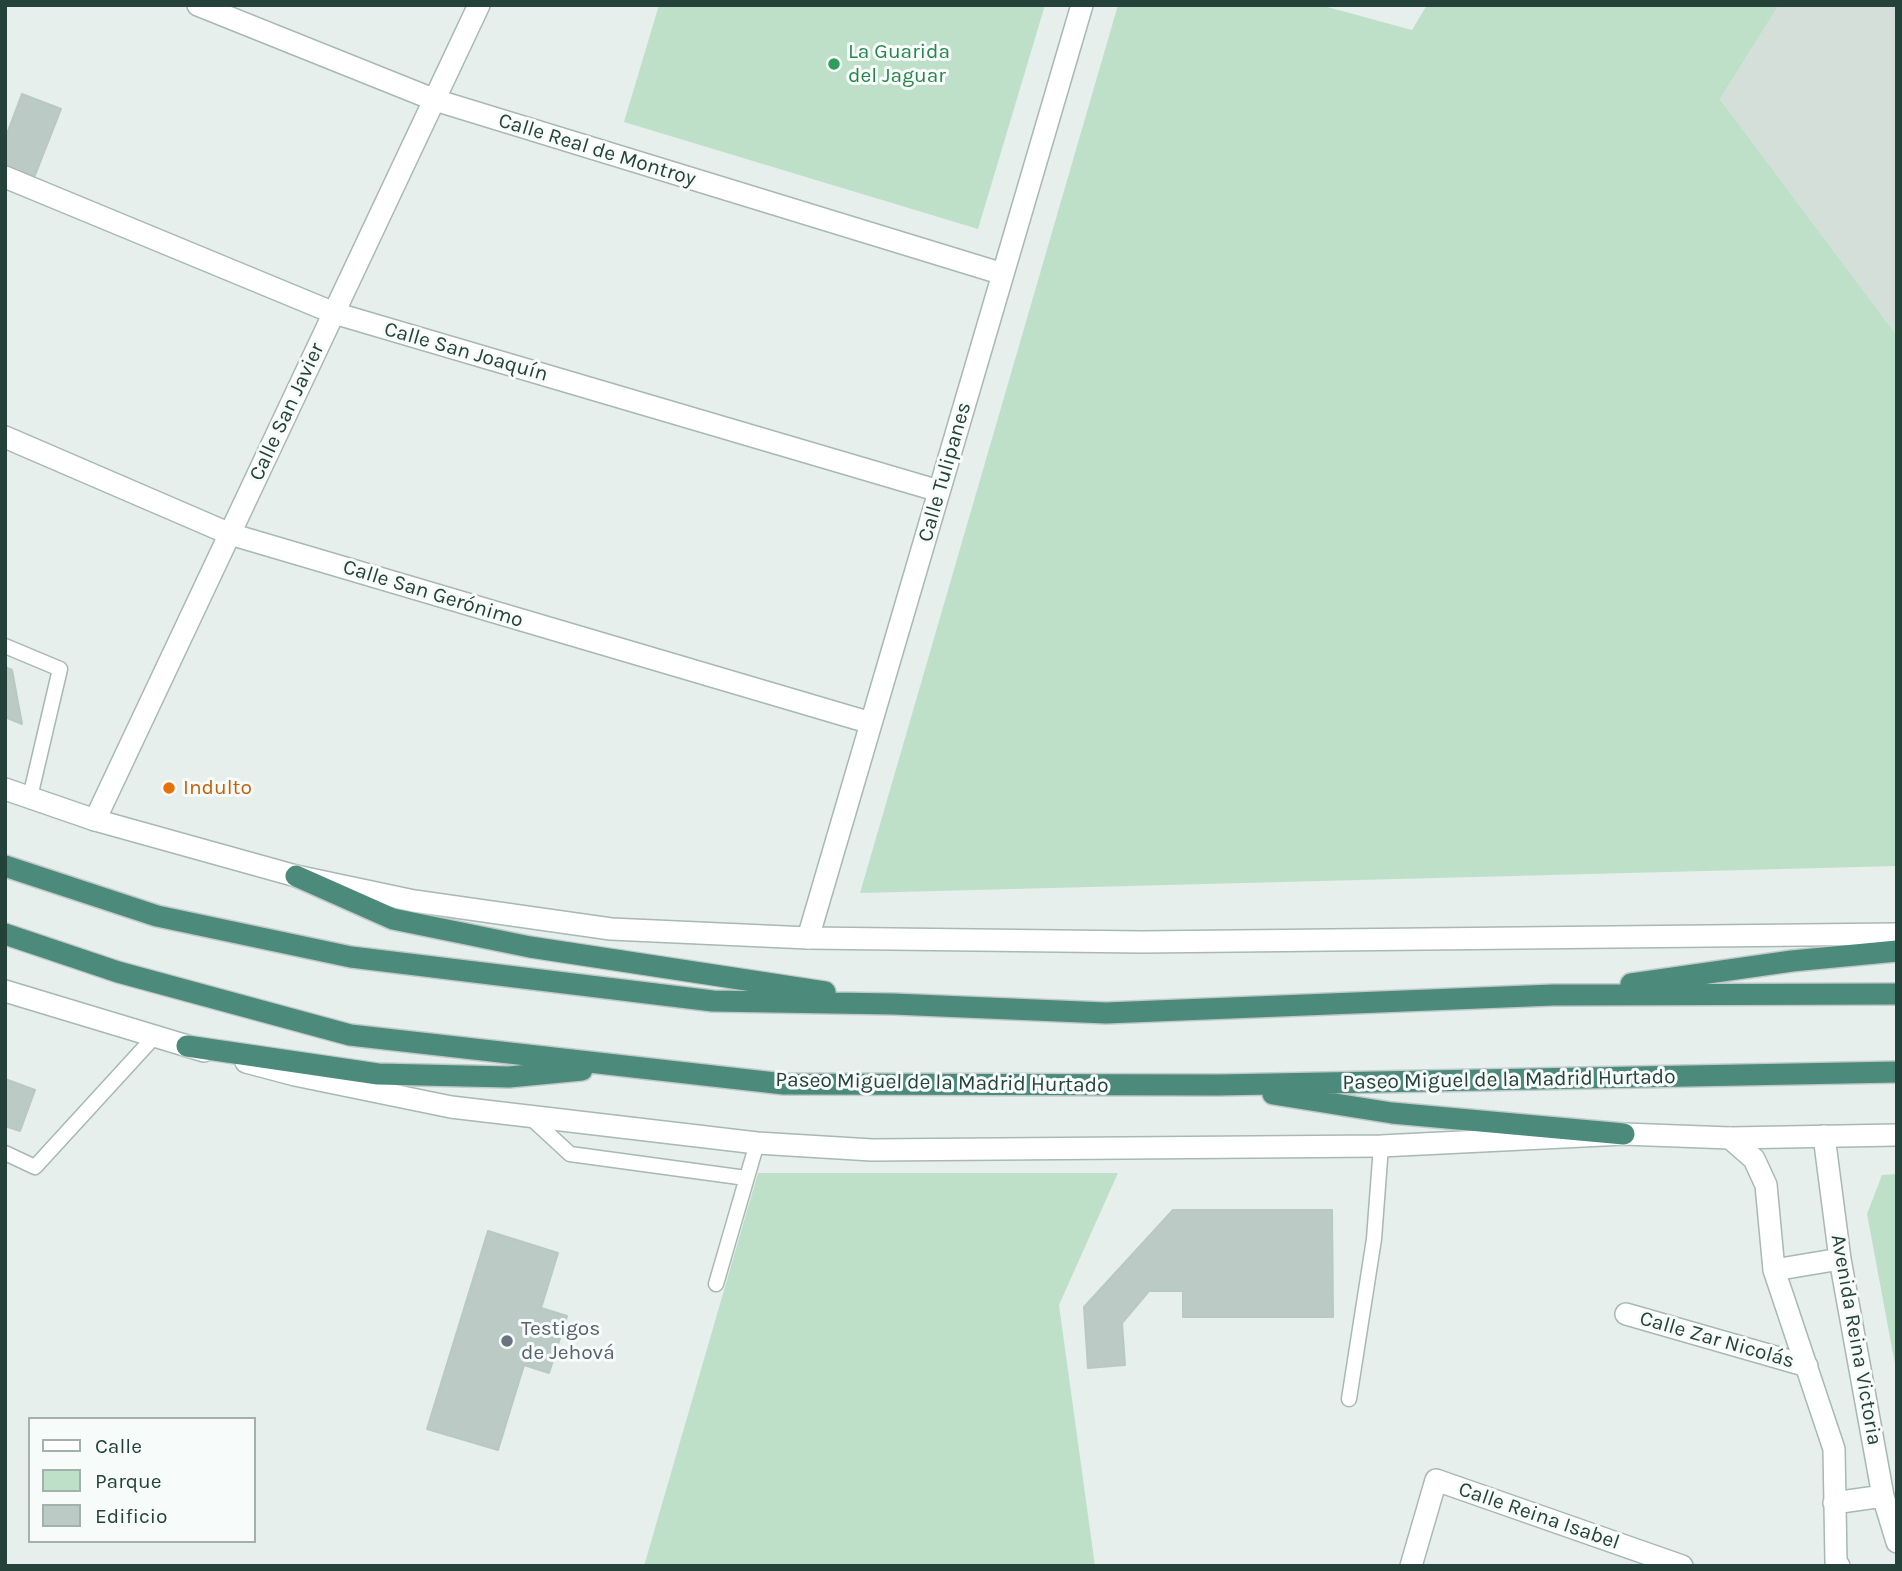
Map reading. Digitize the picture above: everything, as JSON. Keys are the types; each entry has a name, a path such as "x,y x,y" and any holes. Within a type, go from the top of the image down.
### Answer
{"highway":[{"path":"5,866 157,916 351,957 713,1001 893,1003 1106,1013 1553,995 1897,994"},
{"path":"296,876 393,919 530,947 893,1003"},
{"name":"Paseo Miguel de la Madrid Hurtado","path":"5,934 118,972 350,1035 783,1084 1219,1085 1897,1072"},
{"path":"1553,995 1792,961 1897,951"},
{"path":"187,1046 378,1074 509,1077 628,1066"},
{"path":"1219,1085 1392,1114 1624,1134"}],"street":[{"name":"Calle Real de Montroy","path":"198,5 435,100 1003,274"},
{"name":"Calle San Javier","path":"95,820 480,5"},
{"name":"Calle Tulipanes","path":"808,938 1082,5"},
{"name":"Calle San Joaquín","path":"5,177 334,313 940,491"},
{"name":"Calle San Gerónimo","path":"5,437 230,534 871,723"},
{"path":"5,789 95,820 296,876 414,901 611,929 808,938 1142,943 1897,934"},
{"path":"5,991 187,1046 321,1080 451,1107 757,1143 873,1150 1381,1146 1624,1134 1730,1138 1897,1135"},
{"name":"Avenida Reina Victoria","path":"1824,1136 1840,1259 1883,1496 1897,1542"},
{"name":"Avenida Reina Victoria","path":"1730,1138 1754,1159 1766,1185 1774,1270 1834,1449 1837,1564"},
{"path":"1774,1270 1840,1259"},
{"name":"Calle Zar Nicolás","path":"1626,1314 1807,1366"},
{"name":"Calle Reina Isabel","path":"1411,1566 1436,1480 1682,1566"},
{"path":"1834,1503 1883,1496"}],"lane":[{"path":"5,646 60,669 30,797"},
{"path":"5,1153 35,1167 155,1036"},
{"path":"530,1117 570,1154 746,1178"},
{"path":"716,1284 757,1143"},
{"path":"1349,1399 1374,1239 1381,1146"}],"shaded area":[{"path":"1779,5 1897,5 1895,333 1720,99"}],"green space":[{"name":"La Guarida del Jaguar","path":"659,5 1045,5 978,229 624,122"},
{"path":"1118,5 1320,5 1412,30 1427,5 1779,5 1720,99 1895,333 1897,332 1897,866 860,893"},
{"path":"758,1173 1118,1173 1059,1305 1095,1566 644,1566"},
{"path":"1897,1174 1897,1375 1867,1214 1882,1175"}],"building":[{"path":"22,94 61,109 32,183 5,173 5,139"},
{"path":"5,667 12,670 22,724 5,717"},
{"path":"5,1079 35,1090 20,1131 5,1126"},
{"path":"1173,1210 1332,1210 1333,1317 1183,1317 1183,1291 1149,1291 1122,1323 1125,1365 1088,1368 1084,1307"},
{"name":"Testigos de Jehová","path":"488,1231 558,1253 541,1308 567,1316 549,1373 524,1365 498,1450 427,1429"}],"place":[{"name":"La Guarida del Jaguar","path":"834,64"},
{"name":"Indulto","path":"169,788"},
{"name":"Testigos de Jehová","path":"507,1341"}]}
